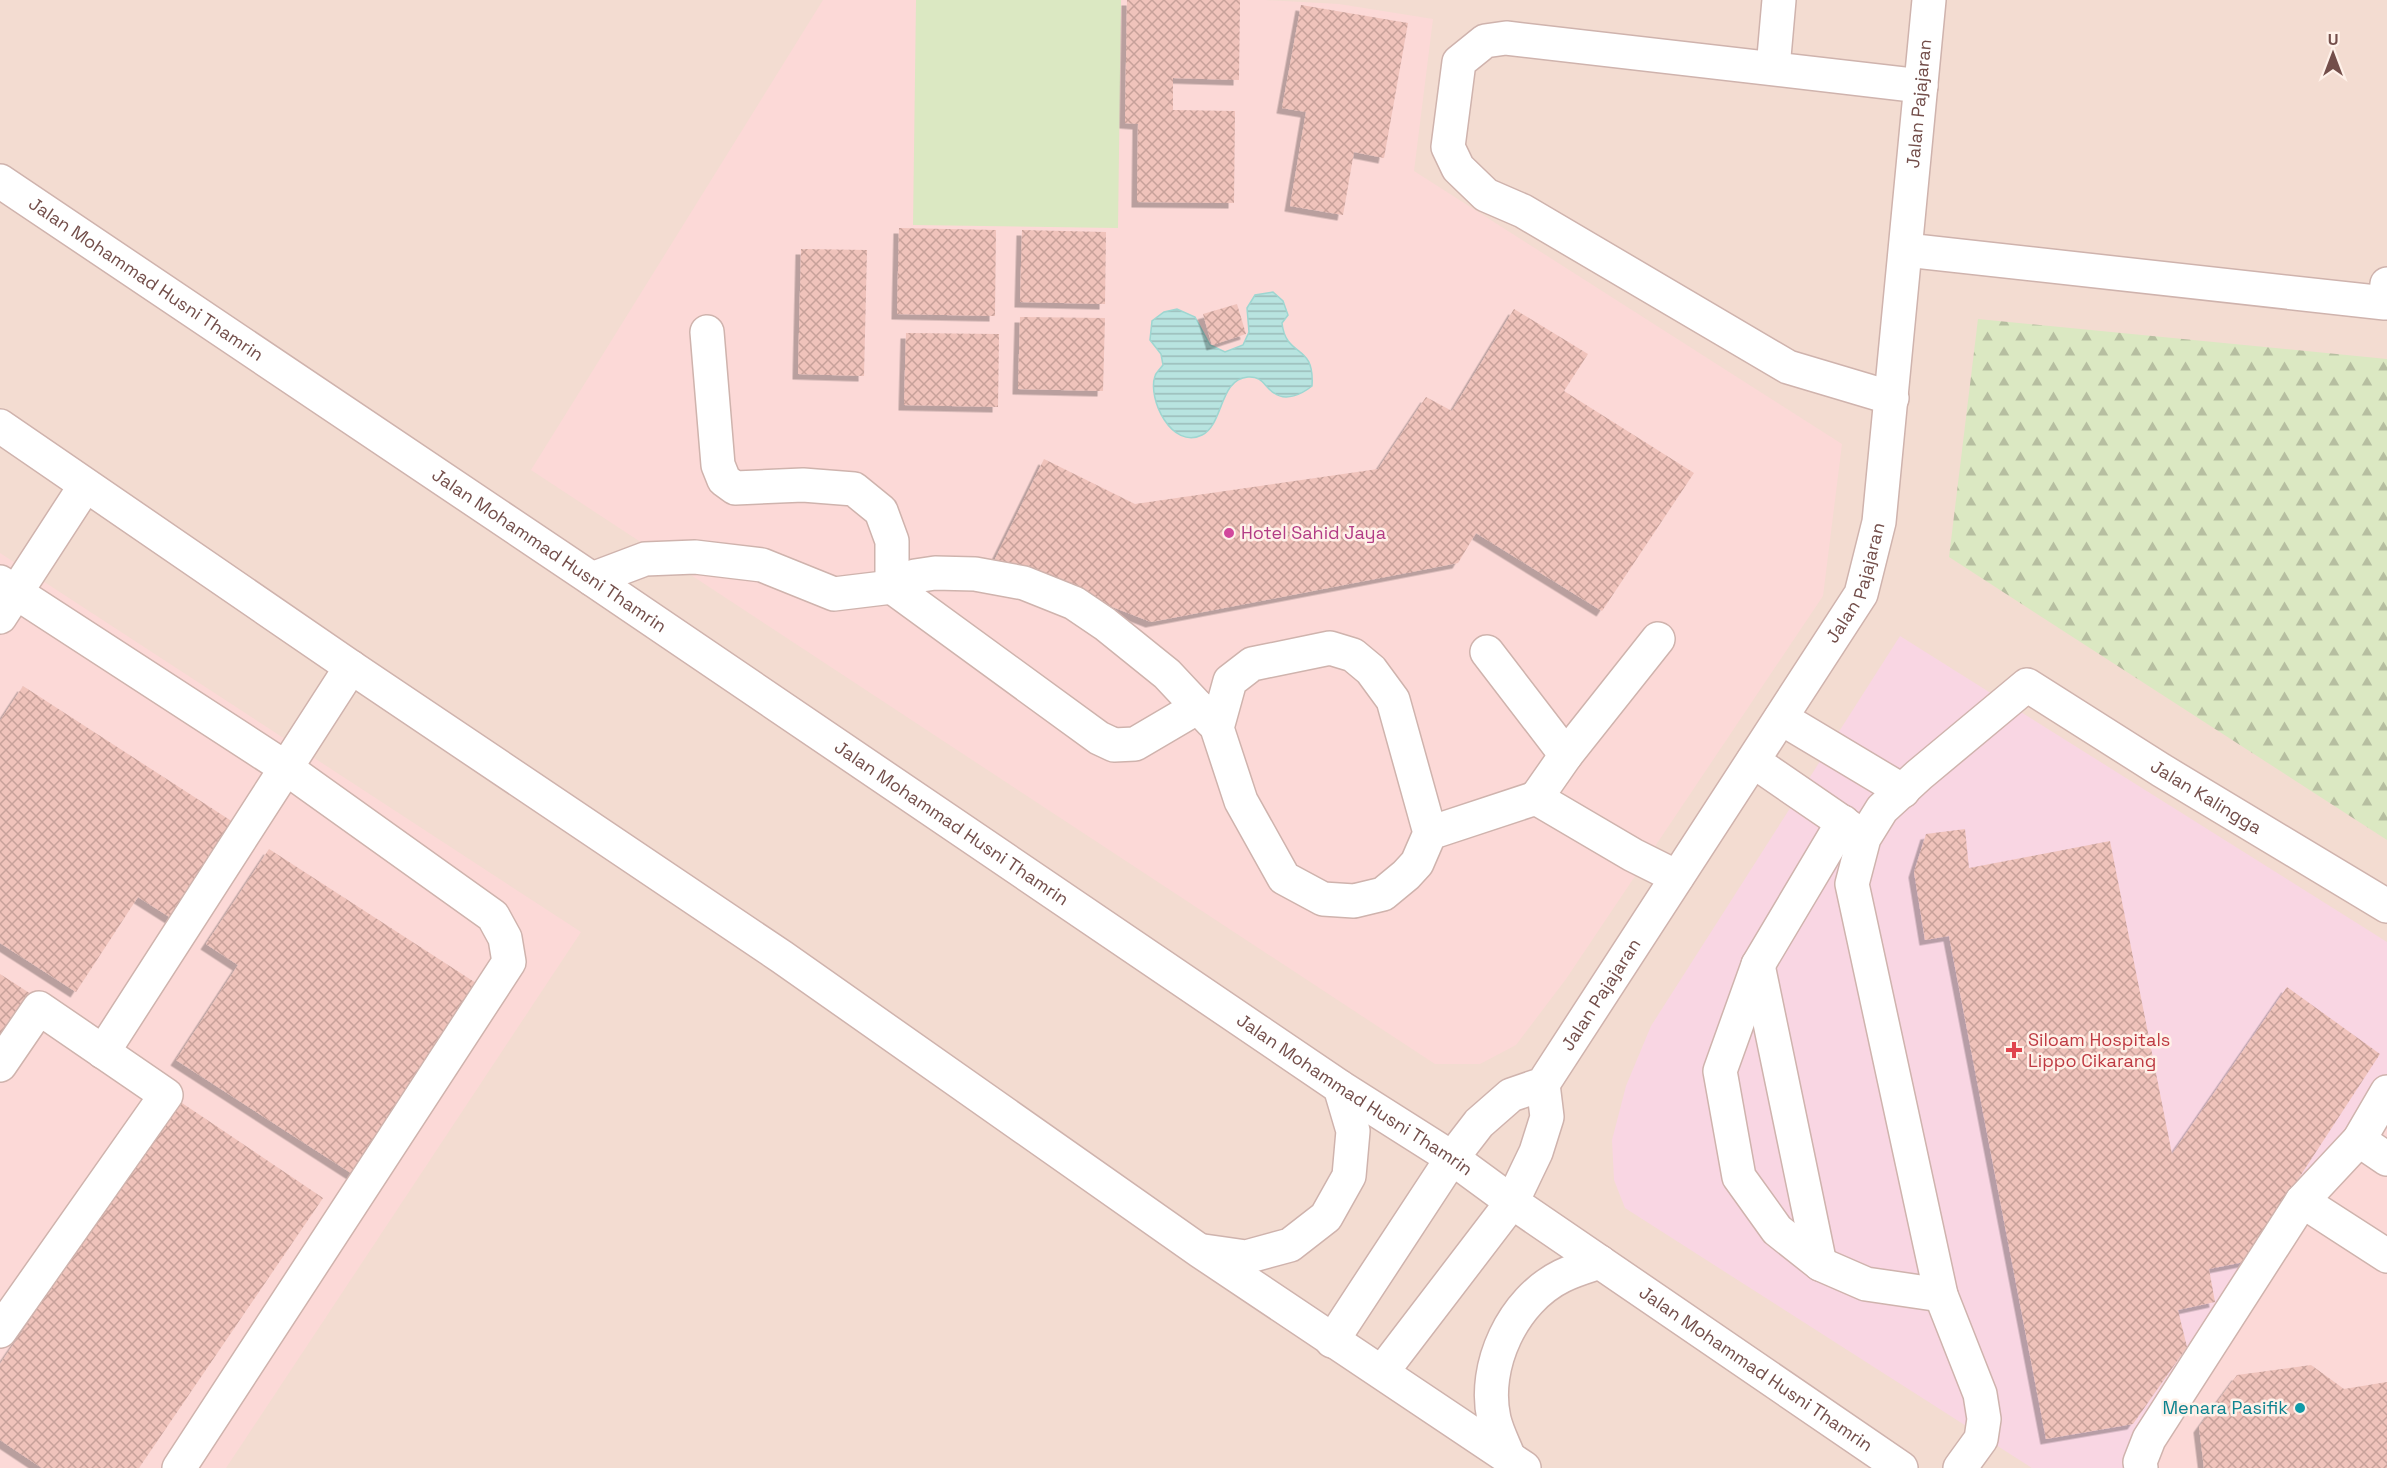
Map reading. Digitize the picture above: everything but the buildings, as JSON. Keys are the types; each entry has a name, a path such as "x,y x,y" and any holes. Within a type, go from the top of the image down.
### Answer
{"street":[{"path":"1773,68 1779,0"},
{"name":"Jalan Pajajaran","path":"1543,1084 1861,594 1880,522 1929,0"},
{"path":"1892,398 1788,367 1523,211 1486,195 1458,168 1448,147 1459,62 1485,41 1506,38 1921,86"},
{"name":"Jalan Mohammad Husni Thamrin","path":"0,181 592,579 1340,1087 1452,1158 1512,1202 1901,1468"},
{"path":"1906,250 2385,303 2387,284"},
{"path":"707,332 718,465 724,480 735,488 803,485 854,489 881,511 892,541 892,587"},
{"path":"0,426 351,667 782,957 1200,1251 1516,1463"},
{"path":"85,486 5,597 286,768 493,916 505,938 509,962 179,1468"},
{"path":"592,579 645,559 695,556 762,565 834,594 892,587 915,576 934,573 975,574 1024,583 1074,603 1097,619 1167,674 1208,718 1241,801 1284,878 1323,899 1354,901 1383,894 1417,863 1430,833 1393,700 1371,670 1353,655 1330,648 1252,664 1230,681 1208,718 1136,744 1114,745 1099,738 892,587"},
{"path":"1430,833 1536,798 1566,755 1658,639"},
{"path":"1486,652 1566,755"},
{"path":"104,1052 351,667"},
{"name":"Jalan Kalingga","path":"1903,791 2027,685 2161,770 2387,906"},
{"path":"1781,718 1903,791 1853,830 1758,965 1720,1071 1739,1178 1777,1230 1820,1264 1866,1284 1941,1295"},
{"path":"1753,761 1853,830"},
{"path":"1536,798 1633,855 1677,877"},
{"path":"1853,830 1852,884 1941,1295 1980,1394 1984,1419 1981,1439 1960,1468"},
{"path":"1758,965 1820,1264"},
{"path":"0,1065 39,1008 166,1095 0,1331"},
{"path":"1332,1341 1452,1158 1479,1123 1510,1095 1543,1084 1547,1117 1536,1152 1512,1202 1382,1372"},
{"path":"1200,1251 1246,1257 1290,1245 1326,1216 1349,1176 1353,1131 1340,1087"},
{"path":"2141,1468 2140,1462 2149,1439 2302,1201 2360,1140 2387,1092"},
{"path":"2360,1140 2387,1159"},
{"path":"2302,1201 2387,1256"},
{"path":"1516,1463 1493,1419 1492,1377 1503,1336 1527,1302 1561,1276 1600,1262"}],"shaded area":[{"path":"0,0 2387,0 2387,1468 0,1468"},
{"name":"Hotel Sahid Jaya","path":"823,0 1265,0 1339,4 1433,19 1414,171 1842,444 1823,596 1566,979 1516,1045 1480,1064 1435,1064 531,470"},
{"path":"0,553 581,932 226,1468 0,1468"},
{"name":"Siloam Hospitals Lippo Cikarang","path":"1900,636 2387,942 2387,1075 2270,1258 2141,1468 2032,1468 1625,1208 1614,1180 1612,1140 1626,1086 1651,1026"},
{"path":"2387,1075 2387,1468 2141,1468 2270,1258"}],"green space":[{"path":"916,0 1121,0 1118,228 913,225"},
{"path":"1978,319 2387,359 2387,840 1949,557"}],"water":[{"path":"1273,292 1283,301 1288,315 1282,323 1289,342 1305,356 1309,363 1312,372 1312,386 1299,394 1284,397 1271,391 1257,378 1248,377 1232,385 1214,422 1202,435 1191,438 1172,429 1158,409 1155,397 1153,386 1155,376 1163,365 1161,354 1150,340 1152,321 1164,312 1177,309 1195,317 1210,345 1225,352 1243,345 1249,332 1247,308 1255,295"}],"place":[{"name":"Hotel Sahid Jaya","path":"1229,533"},
{"name":"Siloam Hospitals Lippo Cikarang","path":"2014,1050"},
{"name":"Menara Pasifik","path":"2300,1408"}]}
